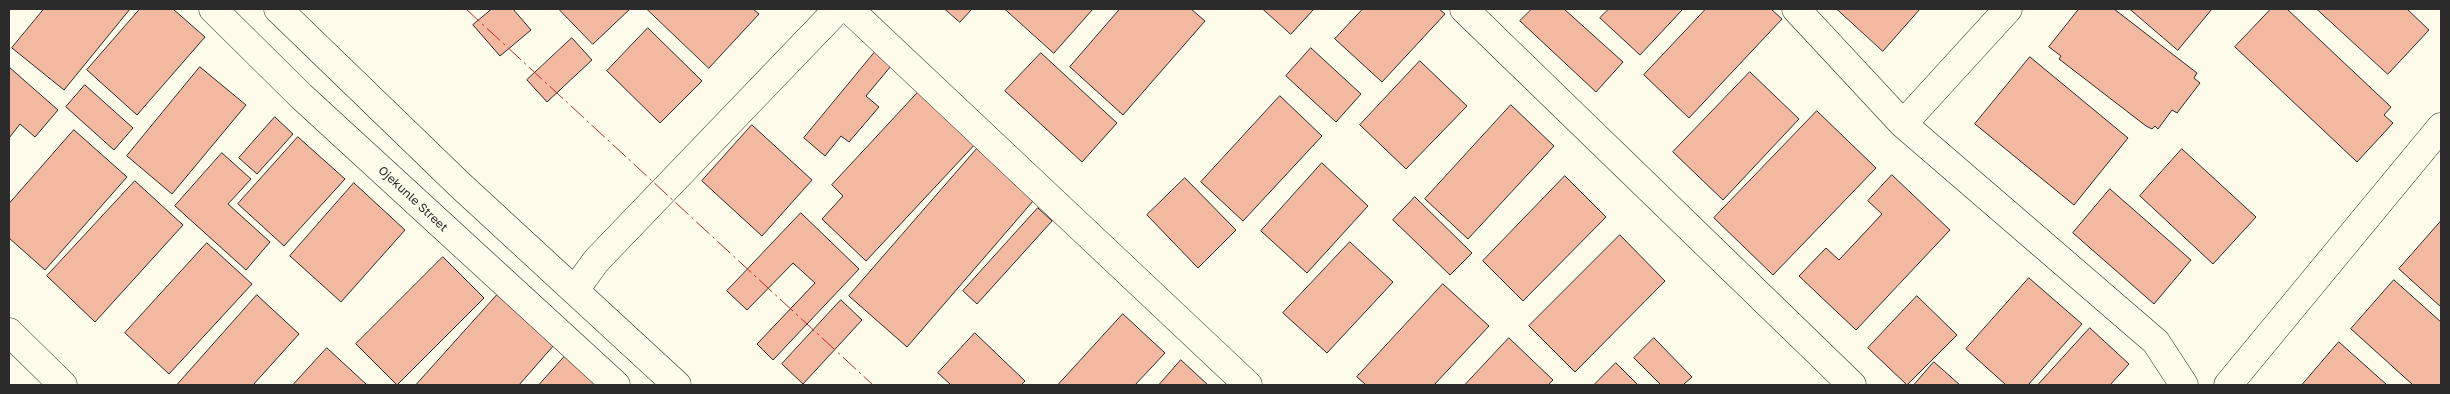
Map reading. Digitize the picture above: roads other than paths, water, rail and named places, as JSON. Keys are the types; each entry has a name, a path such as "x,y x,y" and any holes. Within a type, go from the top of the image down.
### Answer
{"street":[{"name":"Ojekunle Street","path":"213,9 301,96 616,385"},
{"path":"575,290 596,261 838,9"},
{"path":"849,9 1248,385"},
{"path":"1464,9 1852,385"},
{"path":"1796,9 1903,124 2156,342 2184,385"},
{"path":"1903,124 2008,9"},
{"path":"292,13 460,185 677,385"},
{"path":"2228,385 2441,128"},
{"path":"9,332 63,385"}]}
